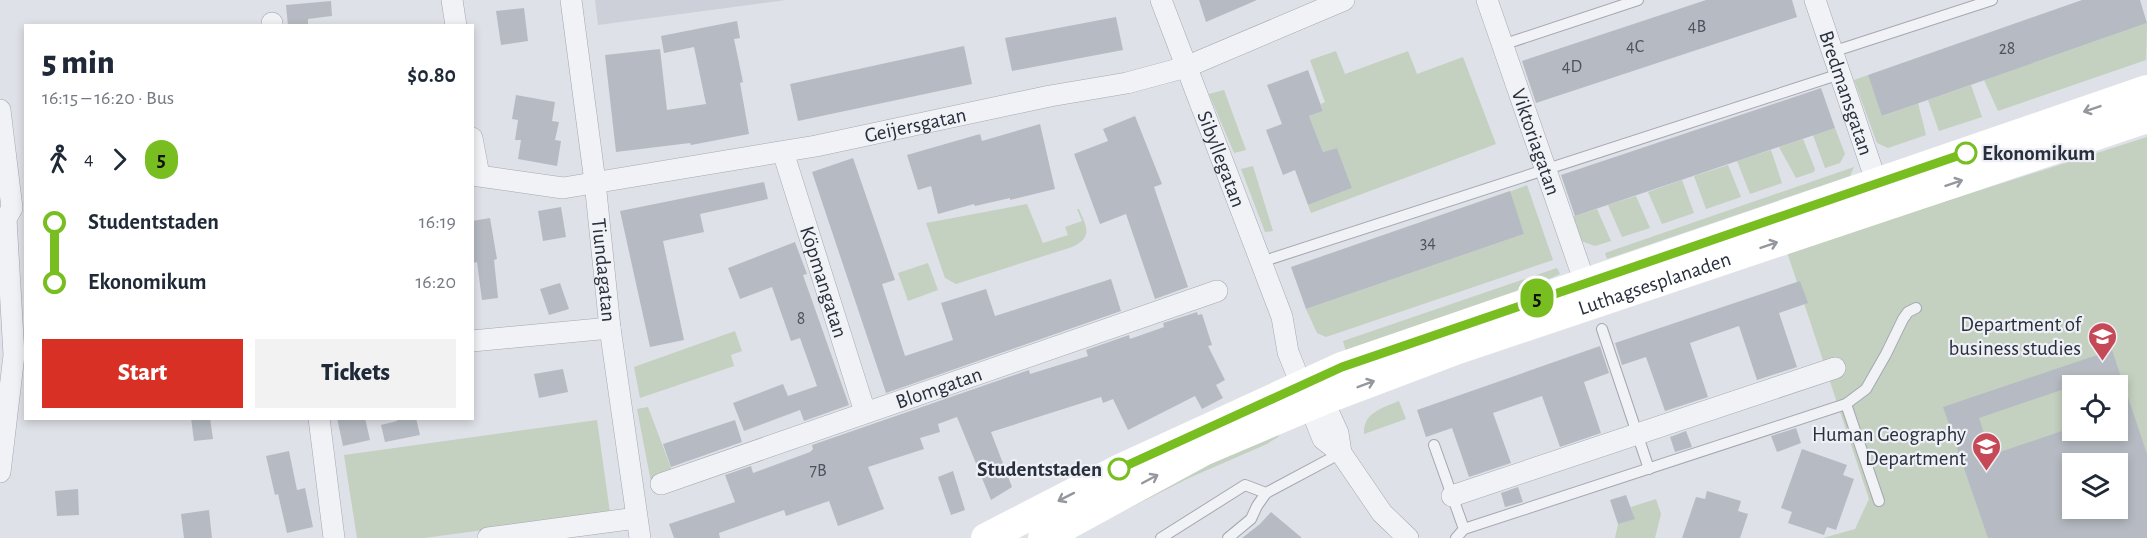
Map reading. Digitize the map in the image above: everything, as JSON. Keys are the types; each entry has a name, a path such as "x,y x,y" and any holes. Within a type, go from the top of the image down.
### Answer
{"main road":[{"name":"Luthagsesplanaden","path":"1043,538 1312,392 1342,367 2147,90"},
{"name":"Luthagsesplanaden","path":"986,538 1118,470 1312,392 1458,349 2147,118"}],"street":[{"path":"452,0 456,24"},
{"name":"Tiundagatan","path":"571,0 595,182 610,328 638,528"},
{"name":"Sibyllegatan","path":"1161,0 1282,317 1301,347 1323,439 1341,453 1382,513 1408,538"},
{"name":"Geijersgatan","path":"476,175 563,188 783,152 1050,96 1127,83 1186,67 1344,0"},
{"name":"Viktoriagatan","path":"1486,0 1585,283"},
{"name":"Bredmansgatan","path":"1815,0 1877,184"},
{"path":"0,110 12,208 10,219 14,355 0,472"},
{"name":"Köpmangatan","path":"783,152 865,412"},
{"path":"474,156 476,175"},
{"name":"Blomgatan","path":"661,484 1217,291"},
{"path":"474,341 610,328"},
{"path":"1452,496 1836,368"},
{"path":"320,420 334,538"},
{"path":"488,538 638,528"}],"lane":[{"path":"1502,45 1638,0"},
{"path":"1832,52 1992,0"},
{"path":"1261,262 1840,74"},
{"path":"1456,538 1464,529 1846,404 1866,389 1903,319 1908,312 1916,309"},
{"path":"1602,329 1649,469"},
{"path":"1846,404 1879,501"},
{"path":"1434,445 1464,529"},
{"path":"1228,538 1251,519 1266,493 1341,453"},
{"path":"1161,538 1245,485 1266,493"}],"shaded area":[{"path":"595,0 786,0 598,25"}],"green space":[{"path":"2147,23 2146,60 1998,111 1984,80"},
{"path":"1336,51 1345,74 1408,51 1417,74 1463,57 1496,144 1311,213 1308,205 1352,188 1337,148 1323,152 1309,116 1323,111 1321,104 1325,102 1310,60"},
{"path":"1868,75 1883,116 1918,103 1926,135 1888,148 1877,143 1854,80"},
{"path":"1971,85 1982,117 1939,131 1928,100"},
{"path":"1224,90 1246,150 1234,153 1209,94"},
{"path":"1835,128 1845,154 1840,163 1825,168 1813,135"},
{"path":"2147,137 2147,538 1823,538 1855,529 1869,499 1787,252"},
{"path":"1803,139 1815,169 1814,172 1796,178 1779,147"},
{"path":"1771,150 1782,183 1750,194 1737,161"},
{"path":"1728,165 1741,197 1706,209 1694,176"},
{"path":"1253,166 1273,231 1265,232 1241,169"},
{"path":"1854,167 1850,176 1607,259 1605,253"},
{"path":"1682,180 1694,213 1662,224 1648,192"},
{"path":"1527,185 1553,260 1326,337 1317,333 1306,309 1524,234 1509,192"},
{"path":"1636,196 1650,228 1622,237 1608,205"},
{"path":"1027,204 1043,243 1068,235 1065,227 1082,221 1077,209 1086,226 1086,235 1072,247 956,284 945,278 926,223"},
{"path":"1597,209 1611,241 1595,246 1581,241 1572,217"},
{"path":"928,263 938,290 908,301 898,273"},
{"path":"1557,268 1560,274 1535,285 1346,351 1343,341"},
{"path":"735,331 742,351 731,355 734,366 640,398 634,367"},
{"path":"1399,401 1406,419 1364,434 1370,416"},
{"path":"648,407 674,476 651,482 637,409"},
{"path":"597,420 610,513 424,538 357,538 344,455"},
{"path":"1280,433 1267,444 1189,478 1071,538 1181,473"},
{"path":"1656,499 1661,514 1655,538 1615,538 1618,524 1634,518 1631,507"}],"building":[{"path":"1199,0 1257,0 1206,22"},
{"path":"1706,0 1792,0 1797,17 1536,103 1522,61"},
{"path":"2082,0 2140,0 2147,23 1882,116 1868,75"},
{"path":"331,1 332,16 308,19 308,24 288,24 286,5"},
{"path":"524,8 528,41 501,45 496,11"},
{"path":"1116,17 1123,50 1012,71 1005,38"},
{"path":"737,21 740,38 734,39 743,82 740,83 749,134 691,145 690,143 616,152 605,55 660,49 667,110 706,104 694,47 664,53 661,36"},
{"path":"964,46 972,84 798,121 790,84"},
{"path":"1308,70 1323,111 1309,116 1323,152 1337,148 1352,188 1308,205 1295,170 1283,175 1266,130 1282,124 1267,85"},
{"path":"1821,88 1835,128 1575,216 1561,175"},
{"path":"516,95 555,102 552,121 559,122 555,140 561,141 557,166 518,159 521,140 515,140 518,120 512,119"},
{"path":"1135,116 1162,184 1154,187 1188,287 1155,299 1126,214 1100,224 1074,154 1108,141 1103,129"},
{"path":"1040,124 1055,189 1010,200 1010,198 975,206 974,204 938,214 931,186 918,190 907,155 980,134 982,141"},
{"path":"853,158 895,280 882,284 905,356 953,340 941,303 986,289 995,316 1111,279 1121,311 886,393 812,172"},
{"path":"764,182 768,199 700,214 704,232 663,241 684,340 650,347 620,211"},
{"path":"1510,191 1524,234 1306,309 1291,267"},
{"path":"561,207 566,237 543,241 538,211"},
{"path":"490,218 497,259 494,260 498,298 482,300 477,262 474,263 474,221"},
{"path":"795,242 807,274 803,275 849,405 804,421 800,410 744,431 733,403 783,384 788,396 817,386 800,338 791,341 772,287 740,299 728,268"},
{"path":"1800,281 1808,303 1779,313 1797,367 1757,380 1739,326 1690,343 1708,397 1665,411 1646,357 1622,365 1615,343"},
{"path":"560,283 569,309 549,315 540,289"},
{"path":"1197,312 1198,315 1202,314 1212,345 1208,346 1225,380 1216,385 1223,398 1202,409 1195,396 1128,430 1113,399 1103,403 1101,397 991,432 1012,487 991,500 957,417 938,424 940,432 920,438 924,449 868,467 884,509 838,526 829,501 786,516 784,510 719,533 720,538 674,538 669,524 735,502 725,475 751,466 753,473 810,452 813,449 812,445 1029,370 1030,374 1088,356 1086,350 1129,335 1130,339 1164,327 1163,323"},
{"path":"1600,346 1609,373 1584,382 1601,433 1560,447 1542,396 1493,413 1511,463 1469,477 1452,428 1426,437 1417,410"},
{"path":"2112,350 2120,375 2062,375 2062,390 1979,418 1991,455 2062,431 2062,441 2128,441 2128,398 2147,454 2147,538 1988,538 1943,407"},
{"path":"563,369 568,392 539,398 534,374"},
{"path":"191,420 210,420 213,439 194,441"},
{"path":"337,420 365,420 370,440 343,446"},
{"path":"416,420 420,435 385,442 381,425"},
{"path":"735,420 742,442 671,467 663,444"},
{"path":"1796,428 1801,443 1777,452 1771,436"},
{"path":"1686,431 1692,447 1675,452 1670,437"},
{"path":"1802,449 1847,465 1843,475 1854,479 1836,530 1827,527 1824,535 1788,523 1792,512 1781,508"},
{"path":"289,451 297,490 305,488 313,527 287,533 266,456"},
{"path":"953,471 965,510 951,515 938,477"},
{"path":"1518,487 1523,502 1505,507 1501,493"},
{"path":"78,489 79,515 57,516 55,491"},
{"path":"1707,491 1741,501 1738,511 1748,514 1740,538 1682,538 1696,497 1705,499"},
{"path":"1626,495 1635,519 1618,524 1610,500"},
{"path":"209,510 212,538 184,538 181,514"},
{"path":"1271,512 1302,538 1242,538"}],"bus line":[{"name":"5","path":"1119,469 1342,367 1966,153"}],"place":[{"name":"Ekonomikum","path":"1966,153"},
{"name":"Department of business studies","path":"2102,362"},
{"name":"Studentstaden","path":"1119,469"},
{"name":"Human Geography Department","path":"1987,472"}]}
